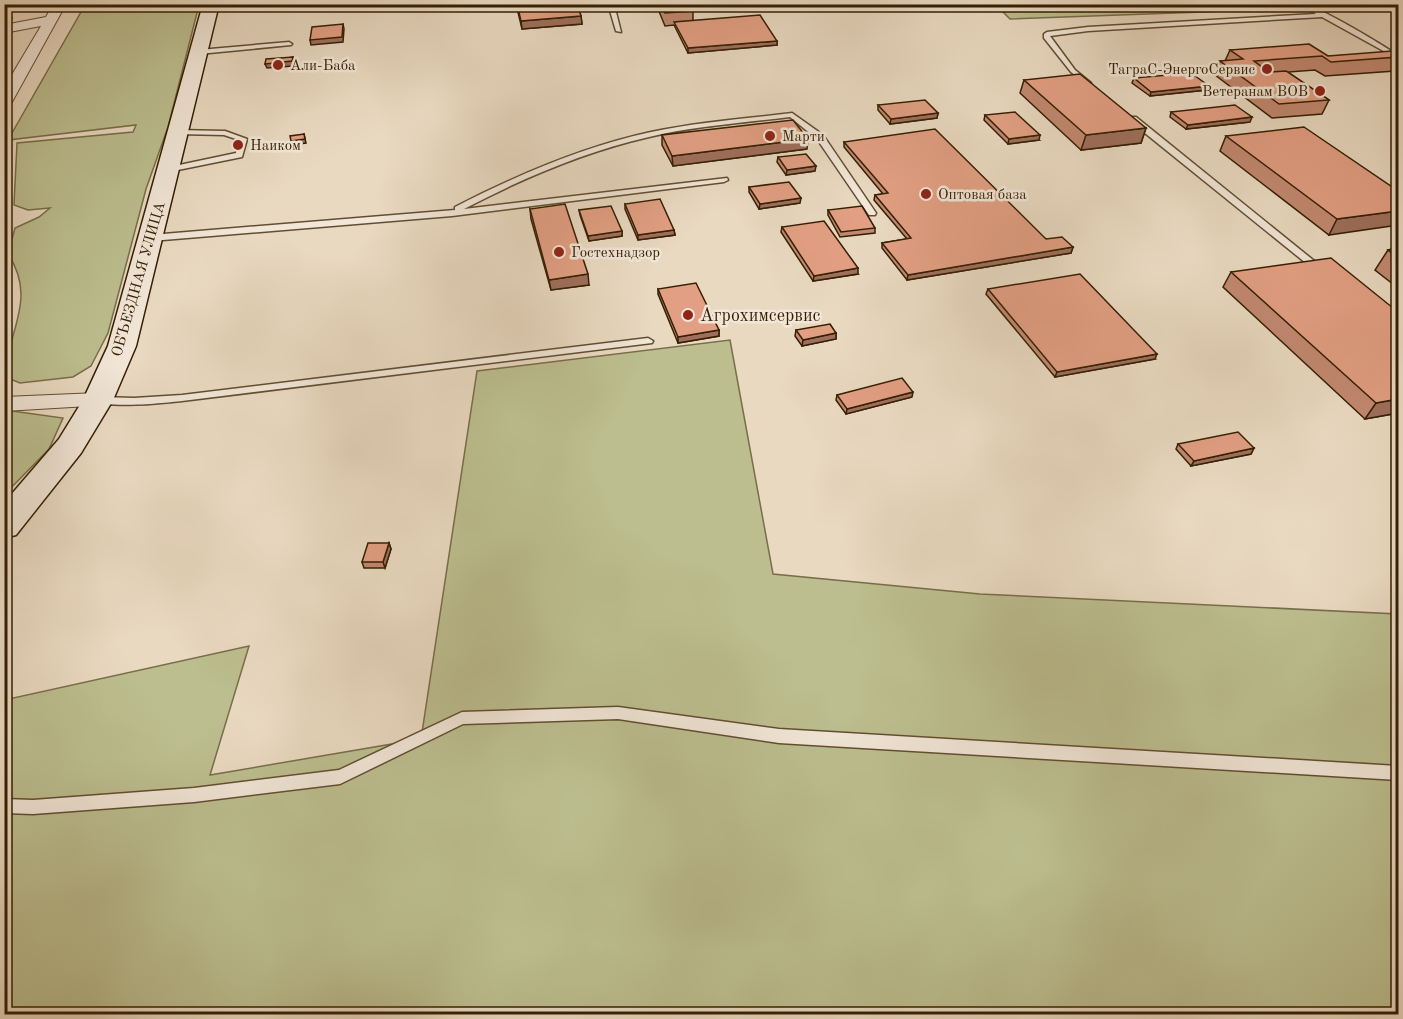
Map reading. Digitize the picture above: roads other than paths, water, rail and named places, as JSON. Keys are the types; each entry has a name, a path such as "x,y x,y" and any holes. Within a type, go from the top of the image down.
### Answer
{"main road":[{"name":"ОБЪЕЗДНАЯ УЛИЦА","path":"4,526 70,446 98,400 122,346 211,4"}],"street":[{"path":"4,102 60,4"},
{"path":"4,29 51,20"},
{"path":"4,404 98,400"}],"lane":[{"path":"611,4 620,31"},
{"path":"702,5 709,4"},
{"path":"1303,4 1398,57"},
{"path":"1101,93 1073,71 1047,38 1047,34 1088,29 1324,15"},
{"path":"199,52 289,44"},
{"path":"452,213 500,187 595,149 676,130 792,115 820,137 872,213"},
{"path":"1129,116 1324,273"},
{"path":"168,170 239,155 243,139 225,133 178,132"},
{"path":"151,238 452,213 724,180"},
{"path":"98,400 135,401 182,398 648,341"},
{"path":"4,806 33,807 194,795 340,777 462,718 618,713 779,736 1398,773"}],"place":[{"name":"Али-Баба","path":"278,65"},
{"name":"ТаграС-ЭнергоСервис","path":"1267,69"},
{"name":"Ветеранам ВОВ","path":"1320,91"},
{"name":"Марти","path":"770,136"},
{"name":"Наиком","path":"238,145"},
{"name":"Оптовая база","path":"926,194"},
{"name":"Гостехнадзор","path":"559,252"},
{"name":"Агрохимсервис","path":"688,315"}]}
